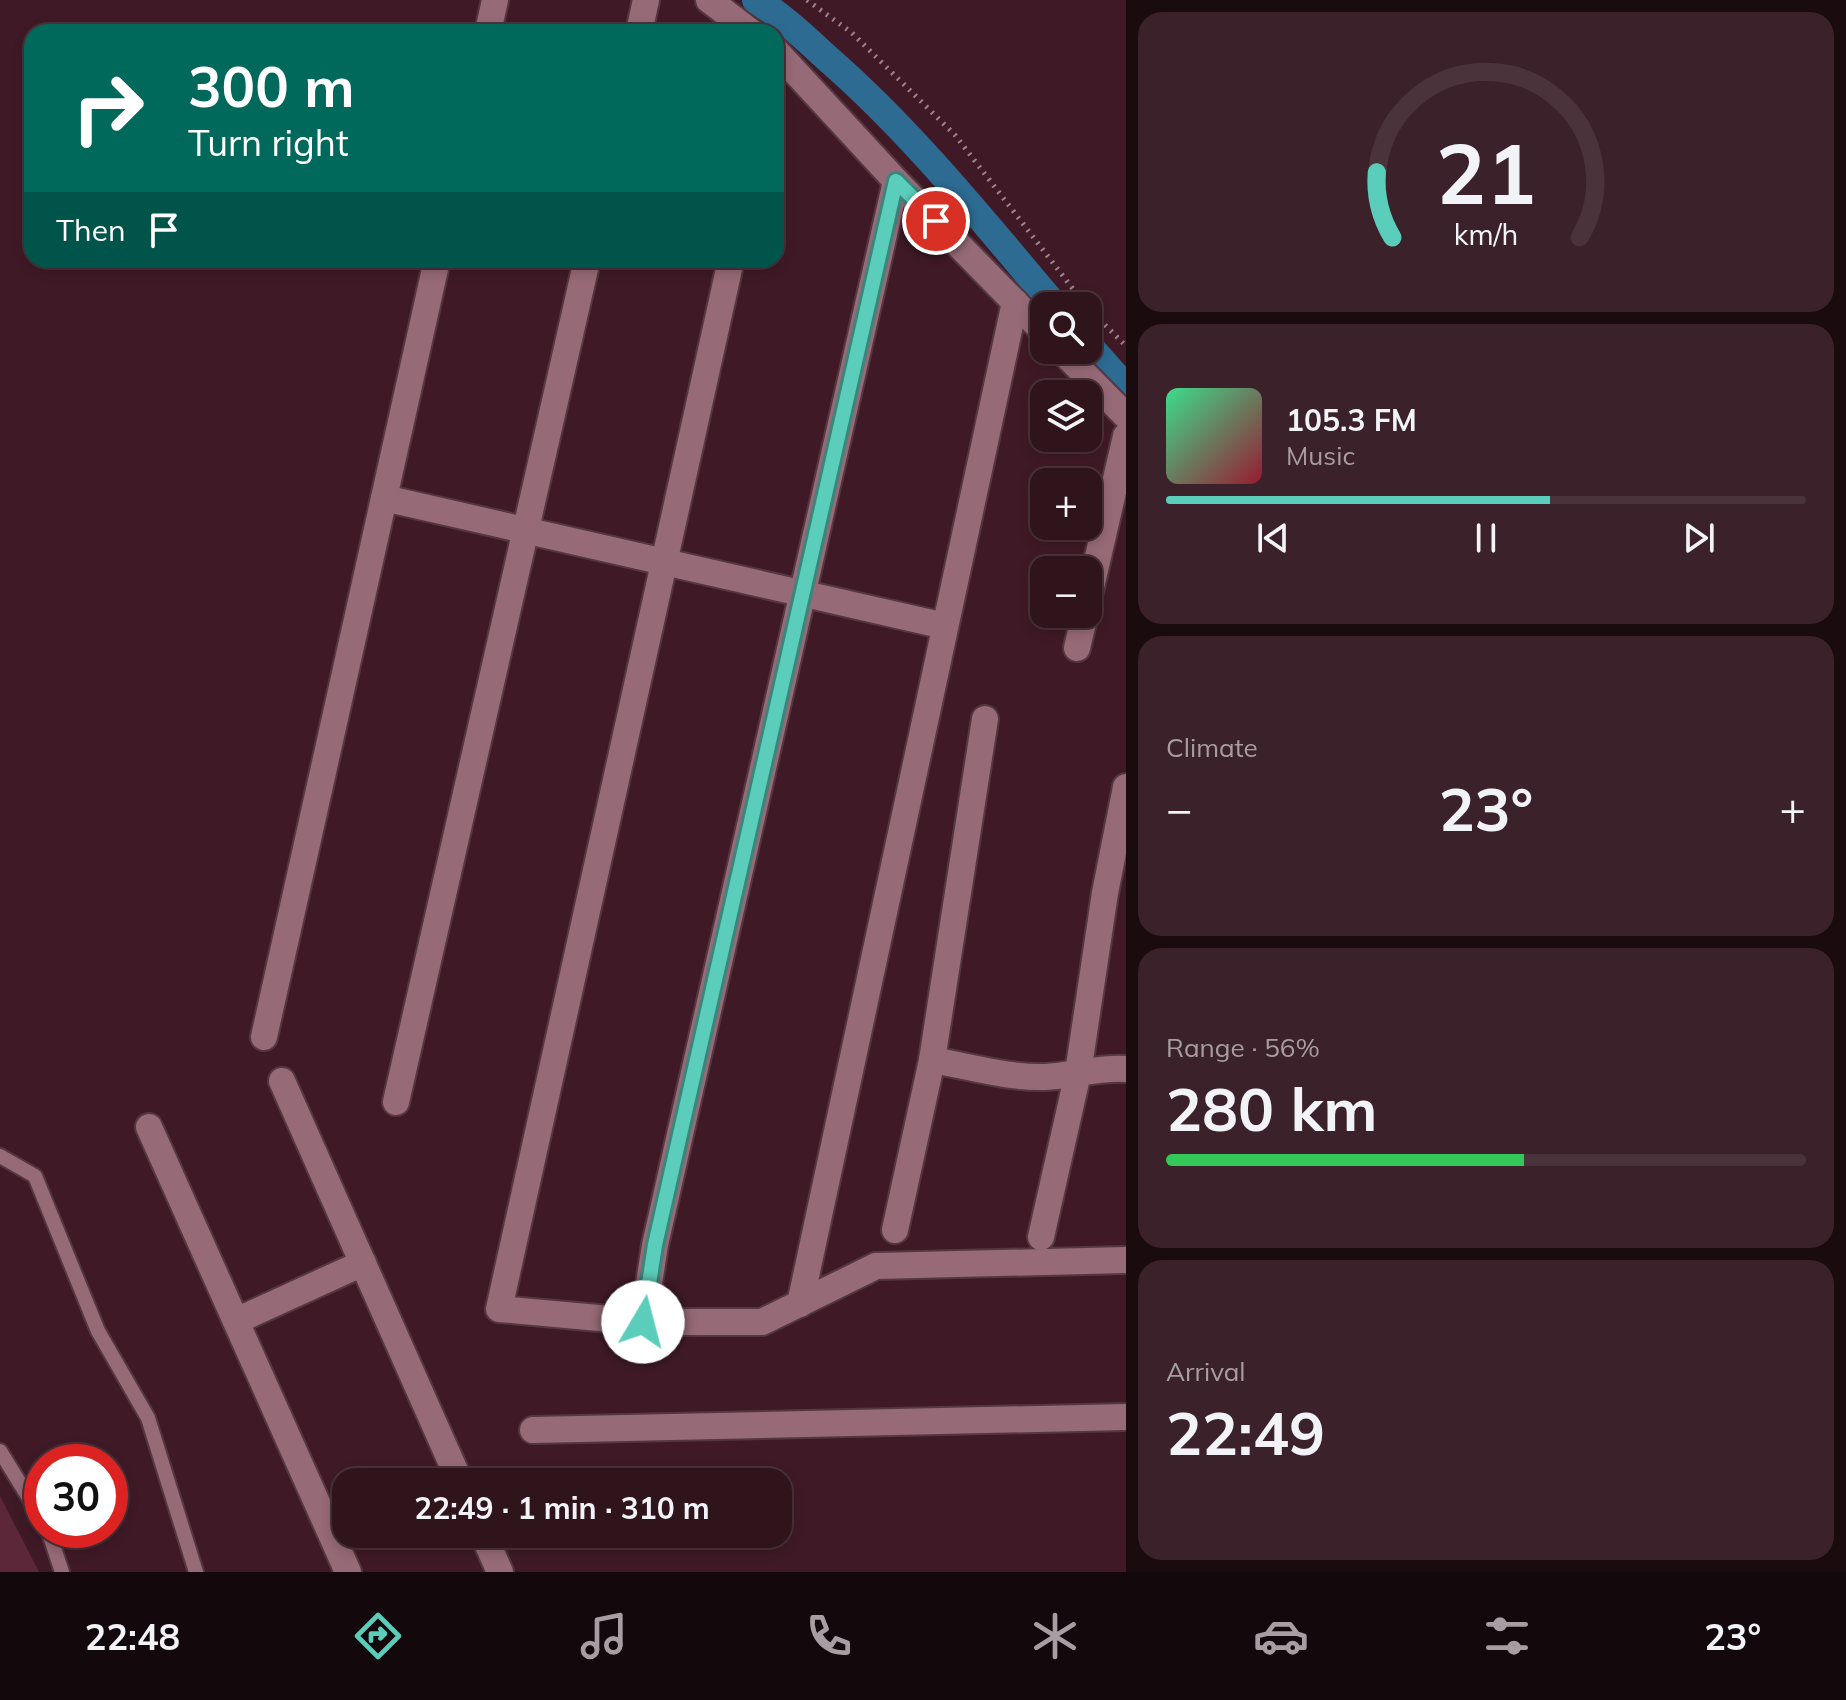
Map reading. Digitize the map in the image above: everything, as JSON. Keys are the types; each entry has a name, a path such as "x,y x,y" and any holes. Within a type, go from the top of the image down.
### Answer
{"street":[{"path":"490,24 495,0"},
{"path":"641,24 646,0"},
{"path":"709,0 740,24"},
{"path":"784,61 1030,318"},
{"path":"643,1322 655,1245 896,181"},
{"path":"264,1037 435,268"},
{"path":"396,1102 585,268"},
{"path":"729,268 499,1309 643,1322 762,1322 876,1266 1126,1260"},
{"path":"800,1304 1015,302"},
{"path":"1075,364 1126,416"},
{"path":"1098,556 1126,436"},
{"path":"384,498 945,626"},
{"path":"1077,648 1082,628"},
{"path":"895,1230 932,1060 985,719"},
{"path":"1041,1237 1078,1073 1105,893 1126,787"},
{"path":"932,1060 1029,1077 1094,1069 1126,1069"},
{"path":"282,1081 454,1468"},
{"path":"149,1127 348,1572"},
{"path":"236,1321 363,1263"},
{"path":"533,1430 1126,1417"},
{"path":"489,1548 500,1572"}],"lane":[{"path":"0,1156 35,1176 98,1331 148,1418 196,1572"},
{"path":"0,1451 24,1490"},
{"path":"54,1548 62,1572"}],"path":[{"path":"807,0 852,33 955,135 1075,292"},
{"path":"1102,322 1126,346"}],"shaded area":[{"path":"0,1496 39,1572 0,1572"}],"waterway":[{"path":"756,0 801,35 888,116 946,178 1043,292"},
{"path":"1102,361 1126,388"}],"route":[{"path":"643,1322 655,1245 896,181 936,221"}]}
